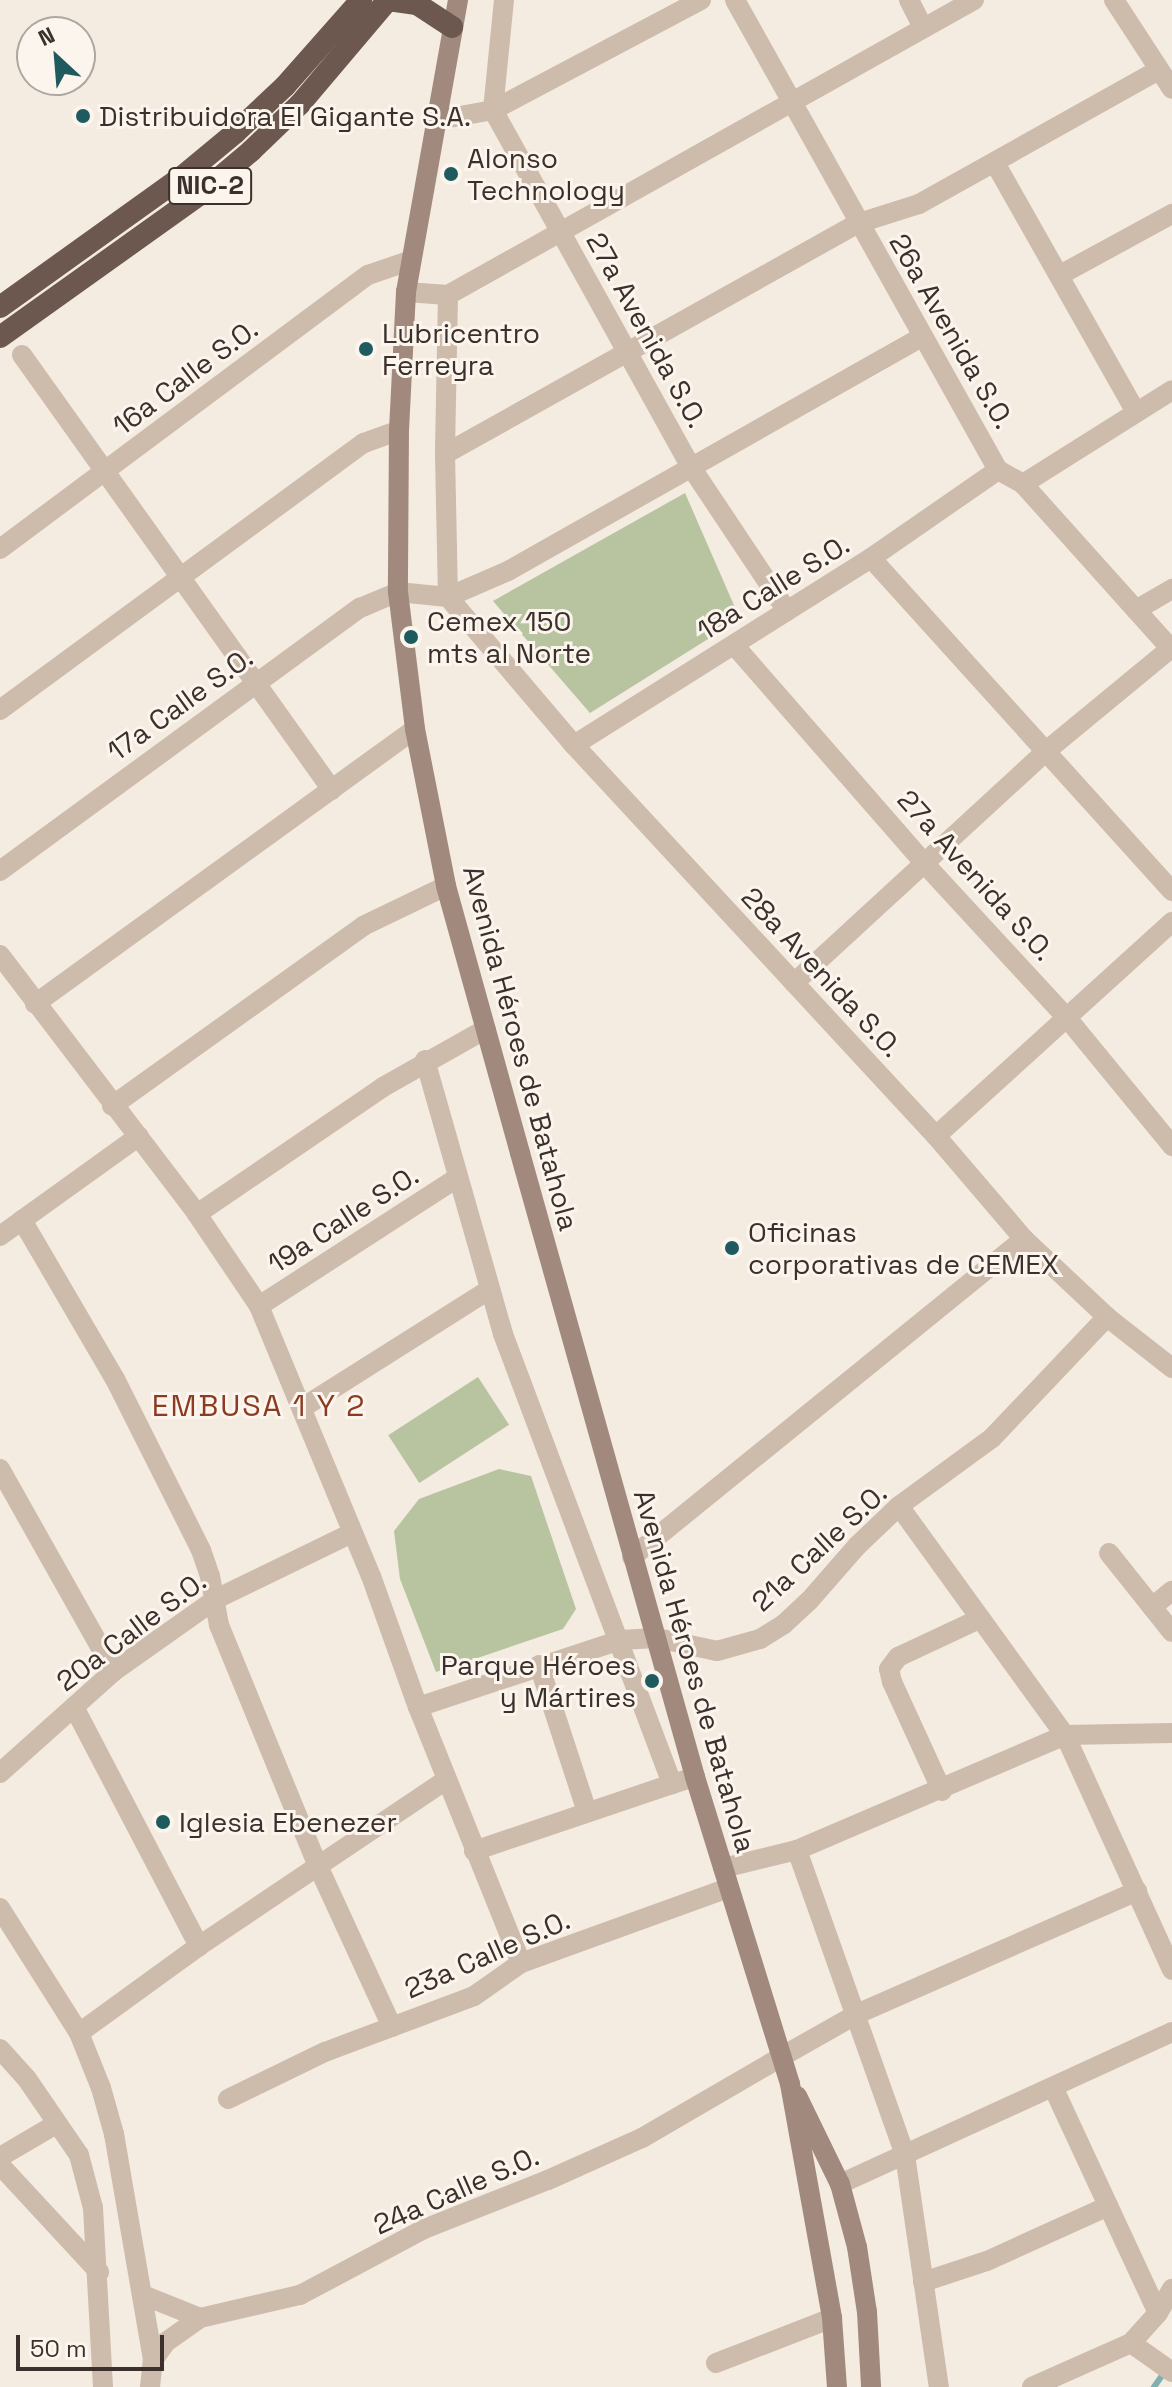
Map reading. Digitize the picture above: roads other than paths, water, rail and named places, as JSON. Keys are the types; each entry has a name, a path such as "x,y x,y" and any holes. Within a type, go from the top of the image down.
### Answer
{"highway":[{"name":"NIC-2","path":"1,305 183,176 235,133 285,86 361,0"},
{"name":"NIC-2","path":"8,332 199,195 251,151 319,83 388,0"},
{"path":"388,0 417,4 452,27"}],"main road":[{"name":"Avenida Héroes de Batahola","path":"458,0 438,120 409,261 406,292 399,430 398,592 415,729 446,886 695,1777 790,2084 832,2318 837,2387"},
{"name":"Avenida Héroes de Batahola","path":"790,2084 815,2127 840,2184 857,2247 867,2312 871,2387"}],"street":[{"path":"493,110 504,0"},
{"path":"438,120 493,110 701,0"},
{"name":"26a Avenida S.O.","path":"735,0 998,470 1023,484 1171,650"},
{"path":"909,0 923,27"},
{"path":"406,292 448,295 974,0"},
{"path":"1114,0 1172,89"},
{"path":"445,454 859,223 919,204 1159,70"},
{"name":"27a Avenida S.O.","path":"493,110 691,467 787,611"},
{"path":"995,163 1136,412"},
{"path":"1060,275 1172,214"},
{"name":"16a Calle S.O.","path":"0,549 368,275 409,261"},
{"path":"448,295 445,454 448,597"},
{"path":"1,305 8,332"},
{"path":"398,592 448,597 508,571 921,337"},
{"path":"22,355 181,577 253,684 332,790"},
{"path":"1023,484 1171,391"},
{"path":"0,710 364,443 399,430"},
{"name":"18a Calle S.O.","path":"574,745 871,558 998,470"},
{"path":"871,558 1172,891"},
{"path":"1136,610 1172,589"},
{"name":"17a Calle S.O.","path":"0,871 360,608 398,592"},
{"name":"28a Avenida S.O.","path":"448,597 574,745 936,1136 1024,1239 1107,1317 1172,1368"},
{"name":"27a Avenida S.O.","path":"734,645 923,862 1067,1018 1172,1146"},
{"path":"794,983 1045,752 1171,650"},
{"path":"35,1004 415,729"},
{"path":"112,1106 363,926 446,886"},
{"path":"936,1136 1172,922"},
{"path":"0,955 197,1214 259,1306 521,1963"},
{"path":"197,1214 425,1060 486,1029"},
{"path":"425,1060 503,1334 672,1784"},
{"path":"0,1236 139,1136"},
{"name":"19a Calle S.O.","path":"259,1306 457,1178"},
{"path":"22,1220 115,1379 201,1550 216,1599 219,1625 318,1866 392,2027"},
{"path":"632,1557 1024,1239"},
{"path":"302,1408 490,1289"},
{"name":"21a Calle S.O.","path":"418,1707 620,1640 657,1638 717,1651 760,1639 784,1624 809,1601 857,1546 899,1506 992,1438 1107,1317"},
{"path":"0,1469 114,1671"},
{"path":"899,1506 1065,1735 1172,1970"},
{"name":"20a Calle S.O.","path":"2,1765 114,1671 216,1599 352,1533"},
{"path":"1109,1553 1172,1632"},
{"path":"1152,1607 1172,1591"},
{"path":"942,1791 892,1682 889,1669 898,1657 979,1619"},
{"path":"539,1665 587,1812"},
{"path":"74,1707 199,1946"},
{"name":"23a Calle S.O.","path":"228,2099 325,2052 474,1996 521,1963 942,1791 1065,1735 1172,1733"},
{"path":"474,1851 695,1777"},
{"path":"79,2033 199,1946 446,1780"},
{"path":"797,1850 905,2155 939,2387"},
{"name":"24a Calle S.O.","path":"153,2360 173,2336 200,2318 300,2295 424,2229 548,2180 642,2138 857,2014 1137,1891"},
{"path":"0,1908 79,2033 114,2134 153,2360 150,2387"},
{"path":"840,2184 1172,2032"},
{"path":"0,2049 27,2079 79,2155 93,2208 99,2272 103,2387"},
{"path":"1053,2087 1158,2313"},
{"path":"0,2157 56,2124"},
{"path":"0,2165 99,2272"},
{"path":"923,2282 987,2261 1108,2206"},
{"path":"1032,2387 1131,2343 1158,2313 1172,2289"},
{"path":"143,2295 200,2318"},
{"path":"716,2363 832,2318"},
{"path":"1131,2343 1166,2368"}],"waterway":[{"path":"1154,2387 1166,2370"}],"place":[{"name":"Distribuidora El Gigante S.A.","path":"83,116"},
{"name":"Alonso Technology","path":"451,174"},
{"name":"Lubricentro Ferreyra","path":"366,349"},
{"name":"Cemex 150 mts al Norte","path":"411,637"},
{"name":"Oficinas corporativas de CEMEX","path":"732,1248"},
{"name":"Parque Héroes y Mártires","path":"652,1681"},
{"name":"Iglesia Ebenezer","path":"163,1822"}],"district":[{"name":"EMBUSA 1 Y 2","path":"259,1406"}]}
